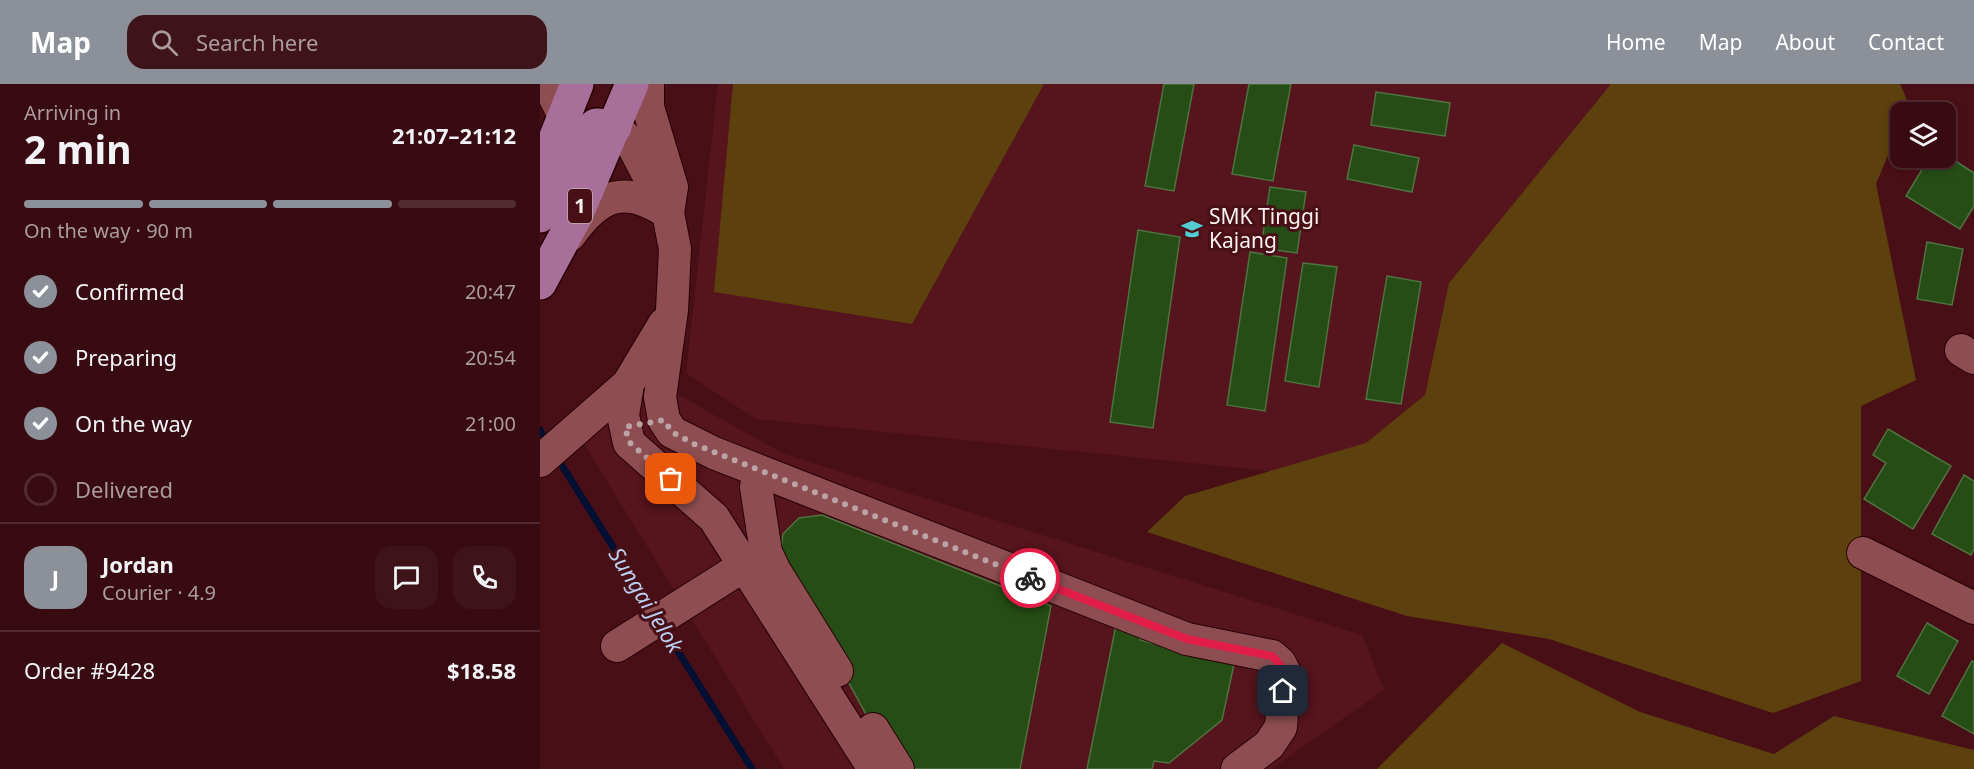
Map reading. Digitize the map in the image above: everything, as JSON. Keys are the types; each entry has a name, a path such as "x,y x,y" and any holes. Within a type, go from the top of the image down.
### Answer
{"main road":[{"name":"1","path":"540,176 577,84"},
{"path":"600,84 595,107 615,127"},
{"name":"1","path":"547,270 576,216 632,84"},
{"path":"540,216 570,151 582,135 596,125 615,127"}],"street":[{"path":"548,84 564,116"},
{"path":"648,84 648,107 672,187 668,213"},
{"path":"615,127 632,144 668,213 675,249 672,310 660,397 664,420 672,432 714,453 1187,639 1272,656 1280,663 1285,673 1281,727 1269,745 1237,769"},
{"path":"547,270 582,218 598,204 613,198 633,197 650,201 668,213"},
{"path":"540,461 628,384 672,310"},
{"path":"628,384 623,415 629,442 755,558 775,571 898,769"},
{"path":"625,427 664,420"},
{"path":"684,492 714,453"},
{"path":"759,471 756,487 755,558 874,769"},
{"path":"1863,553 1974,608"},
{"path":"617,646 755,558"}],"shaded area":[{"name":"SMK Tinggi Kajang","path":"718,84 1759,84 1536,498 756,419 686,373"},
{"path":"733,84 1044,84 912,324 714,292"},
{"path":"1611,84 1900,84 1908,102 1890,102 1890,150 1876,184 1916,380 1861,406 1861,681 1773,713 1549,639 1407,616 1147,532 1185,496 1366,443 1425,395 1449,283"},
{"path":"623,364 784,454 1362,635 1384,690 1271,769 784,769 570,421"},
{"path":"1502,643 1640,712 1774,754 1834,716 1974,750 1974,769 1377,769"}],"building":[{"path":"1164,84 1194,84 1174,191 1145,186"},
{"path":"1249,84 1291,84 1273,181 1232,174"},
{"path":"1376,92 1450,103 1445,136 1371,125"},
{"path":"1354,145 1419,158 1412,192 1347,179"},
{"path":"1956,161 1974,173 1974,206 1960,229 1906,196 1923,168 1956,168"},
{"path":"1270,187 1306,192 1297,253 1261,248"},
{"path":"1138,230 1180,237 1153,428 1110,422"},
{"path":"1927,242 1963,249 1952,305 1917,299"},
{"path":"1250,252 1287,258 1265,411 1227,405"},
{"path":"1303,263 1337,267 1319,387 1285,381"},
{"path":"1387,276 1421,282 1401,404 1366,399"},
{"path":"1888,429 1951,466 1913,529 1864,499 1886,463 1873,455"},
{"path":"1964,475 1974,481 1974,549 1971,555 1932,534"},
{"path":"822,515 1051,606 1020,769 896,769 780,557 783,534 799,518"},
{"path":"1117,620 1144,627 1140,640 1234,664 1222,720 1169,763 1154,761 1152,769 1087,769"},
{"path":"1927,623 1958,641 1929,694 1897,676"},
{"path":"1972,661 1974,662 1974,734 1942,716"}],"waterway":[{"name":"Sungai Jelok","path":"540,430 548,444"},
{"name":"Sungai Jelok","path":"556,456 655,614"},
{"name":"Sungai Jelok","path":"662,626 752,769"}],"way so far":[{"path":"671,479 629,442 625,427 664,420 672,432 694,444 1030,578"}],"place":[{"name":"SMK Tinggi Kajang","path":"1192,229"}],"route":[{"path":"1030,578 1187,639 1272,656 1280,663 1285,673 1283,691"}]}
